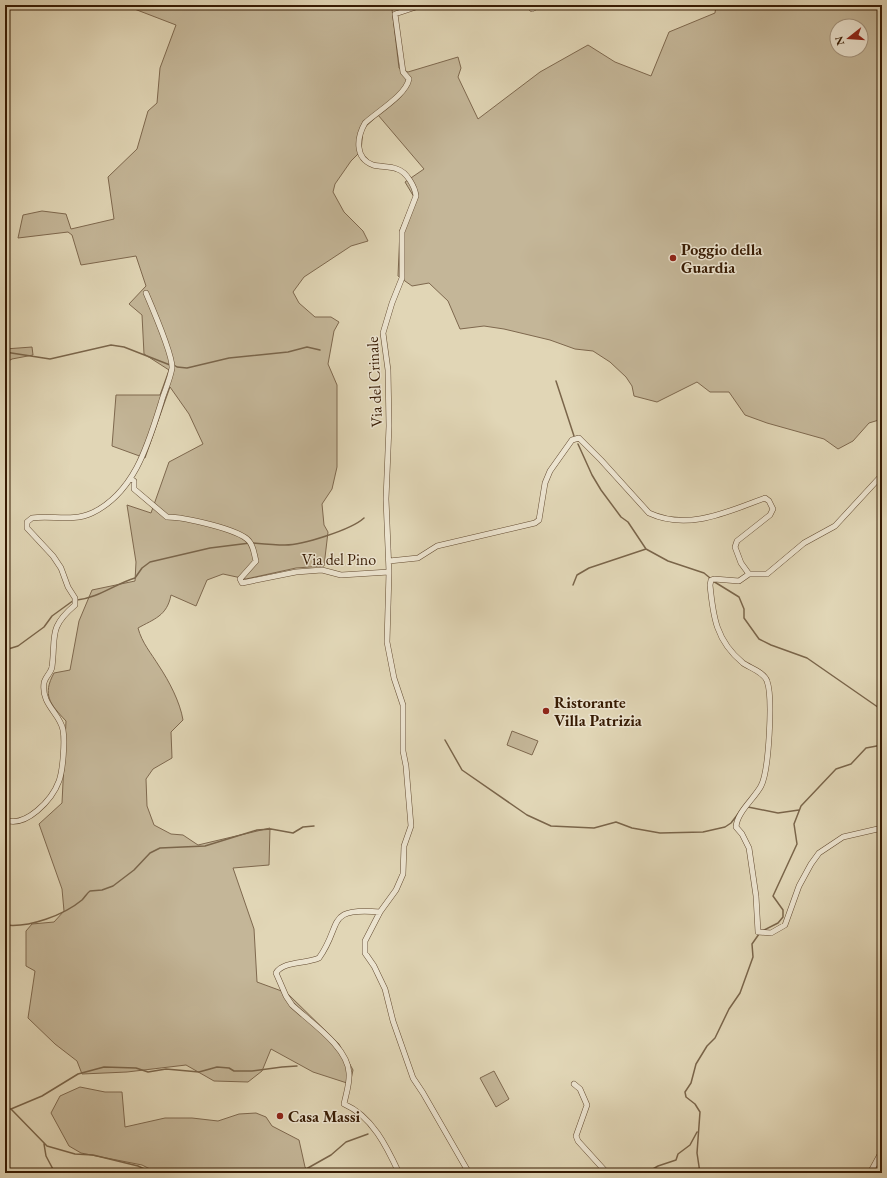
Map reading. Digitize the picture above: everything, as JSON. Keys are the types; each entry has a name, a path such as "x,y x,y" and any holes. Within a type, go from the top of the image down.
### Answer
{"street":[{"name":"Via del Crinale","path":"422,5 395,14 403,72 409,79 408,85 402,92 365,123 362,129 358,150 360,155 371,164 398,169 405,174 415,191 416,196 402,232 402,278 392,303 383,333 388,370 389,426 386,499 390,572 387,642 394,678 403,705 403,751 411,826 404,846 403,874 396,890 380,912 365,941 364,953 374,966 385,989 393,1021 413,1078 469,1173"},
{"path":"528,5 532,9 539,5"},
{"path":"5,820 11,822 30,816 48,799 59,781 62,764 63,729 49,707 44,693 44,681 52,669 54,632 58,622 75,605 75,598 68,587 61,568 54,556 27,528 28,522 32,518 66,519 90,514 105,506 131,479 139,465 154,426 172,367 160,326 146,294"},
{"path":"389,561 418,558 437,546 535,523 539,520 545,483 550,470 572,440 579,438 597,455 649,513 659,518 697,520 765,498 769,501 773,510 770,515 737,541 735,547 741,564 749,574"},
{"path":"882,475 835,526 804,543 767,574 749,574 739,580 711,580 710,584 714,618 726,646 744,663 762,674 767,682 769,735 763,782 736,824 736,827 742,834 749,848 756,896 758,932 770,933 785,925 799,886 819,853 843,837 882,828"},
{"name":"Via del Pino","path":"131,479 134,481 134,489 167,517 181,517 195,522 214,524 248,540 253,547 256,561 240,579 242,583 296,572 322,570 341,575 390,572"},
{"path":"380,912 355,912 339,917 319,958 312,961 284,966 279,968 276,973 286,996 292,1005 340,1050 348,1064 350,1074 344,1104 355,1110 368,1121 385,1143 399,1173"},
{"path":"574,1084 580,1089 587,1105 576,1136 578,1141 607,1173"},
{"path":"870,1173 882,1151"}],"shaded area":[{"path":"124,5 400,5 400,7 392,9 399,68 408,72 458,57 461,68 458,77 478,119 540,72 588,45 615,62 651,76 669,32 715,13 716,5 882,5 882,419 869,423 853,441 838,449 824,439 767,423 745,415 729,392 710,392 697,382 657,402 634,396 632,386 626,377 610,362 593,351 575,349 550,340 504,329 484,326 460,329 448,301 429,283 412,286 398,276 400,230 414,197 405,182 424,169 378,115 363,129 361,151 351,161 335,184 333,192 344,212 363,231 368,241 351,246 304,277 293,292 299,303 315,317 331,317 339,322 334,331 328,364 337,385 337,467 332,489 322,504 324,525 328,532 324,566 296,568 246,579 223,574 207,580 196,606 171,595 166,608 159,616 138,628 144,643 174,692 183,720 171,732 172,758 153,769 146,779 147,806 154,825 171,834 183,835 198,845 270,828 269,865 233,868 254,929 257,982 287,993 339,1044 353,1070 350,1084 313,1072 271,1049 262,1071 248,1082 214,1081 186,1065 127,1072 82,1074 77,1061 55,1044 28,1018 35,971 26,966 26,931 32,924 54,922 64,911 62,889 39,824 62,803 66,721 52,704 50,699 48,693 50,681 54,673 70,670 79,621 92,590 135,581 136,562 127,505 151,513 169,462 203,444 189,414 170,387 145,458 112,446 116,395 160,395 169,370 144,354 142,315 129,304 146,286 136,256 81,265 72,235 68,232 18,238 23,215 42,211 66,214 71,229 114,219 108,177 137,149 148,111 157,103 160,68 176,25"},
{"path":"32,347 33,355 12,359 5,363 5,349"},
{"path":"512,731 538,741 532,755 507,745"},
{"path":"494,1071 509,1099 496,1107 480,1078"},
{"path":"80,1087 105,1092 122,1092 125,1127 165,1118 192,1118 218,1121 239,1114 256,1113 266,1117 272,1126 299,1140 305,1167 309,1173 158,1173 142,1165 81,1153 69,1146 51,1113 60,1096"}],"waterway":[{"path":"5,352 50,359 111,345 124,347 170,365"},
{"path":"174,365 177,367 187,368 229,358 288,352 307,347 320,350"},
{"path":"556,381 574,436"},
{"path":"578,444 592,475 601,490 621,517 628,522 646,549 668,561 704,573 710,578"},
{"path":"253,543 285,545 303,542 338,532 358,523 364,518"},
{"path":"77,600 92,597 135,578 142,568 150,562 210,548 250,543"},
{"path":"573,585 577,575 589,568 646,549"},
{"path":"713,581 739,597 744,609 744,618 759,639 807,658 882,710"},
{"path":"5,650 18,646 44,627 52,616 74,600"},
{"path":"445,740 462,770 527,815 551,826 594,828 616,822 632,828 660,833 703,832 725,827 731,823 741,810"},
{"path":"762,931 778,923 783,917 783,910 773,896 797,844 794,824 801,806 836,769 851,764 866,748 882,745"},
{"path":"748,807 778,813 799,810"},
{"path":"5,925 35,922 66,911 75,906 90,891 102,890 113,886 134,870 150,853 160,848 205,846 257,830 271,829 293,833 303,827 314,826"},
{"path":"700,1173 697,1153 700,1112 695,1104 686,1097 685,1092 691,1083 696,1064 707,1046 715,1038 729,1009 740,993 753,957 752,944 759,934"},
{"path":"5,1109 11,1109 42,1096 78,1074 104,1067 136,1068 148,1072 166,1069 199,1072 217,1067 229,1068 234,1071 252,1071 297,1066"},
{"path":"11,1109 47,1146 75,1154 93,1155 138,1166 153,1173"},
{"path":"646,1173 658,1166 676,1160 678,1154 690,1145 697,1132"},
{"path":"299,1173 331,1155 346,1142 368,1134"},
{"path":"44,1144 46,1156 55,1173"}],"place":[{"name":"Poggio della Guardia","path":"673,258"},
{"name":"Ristorante Villa Patrizia","path":"546,711"},
{"name":"Casa Massi","path":"280,1116"}]}
